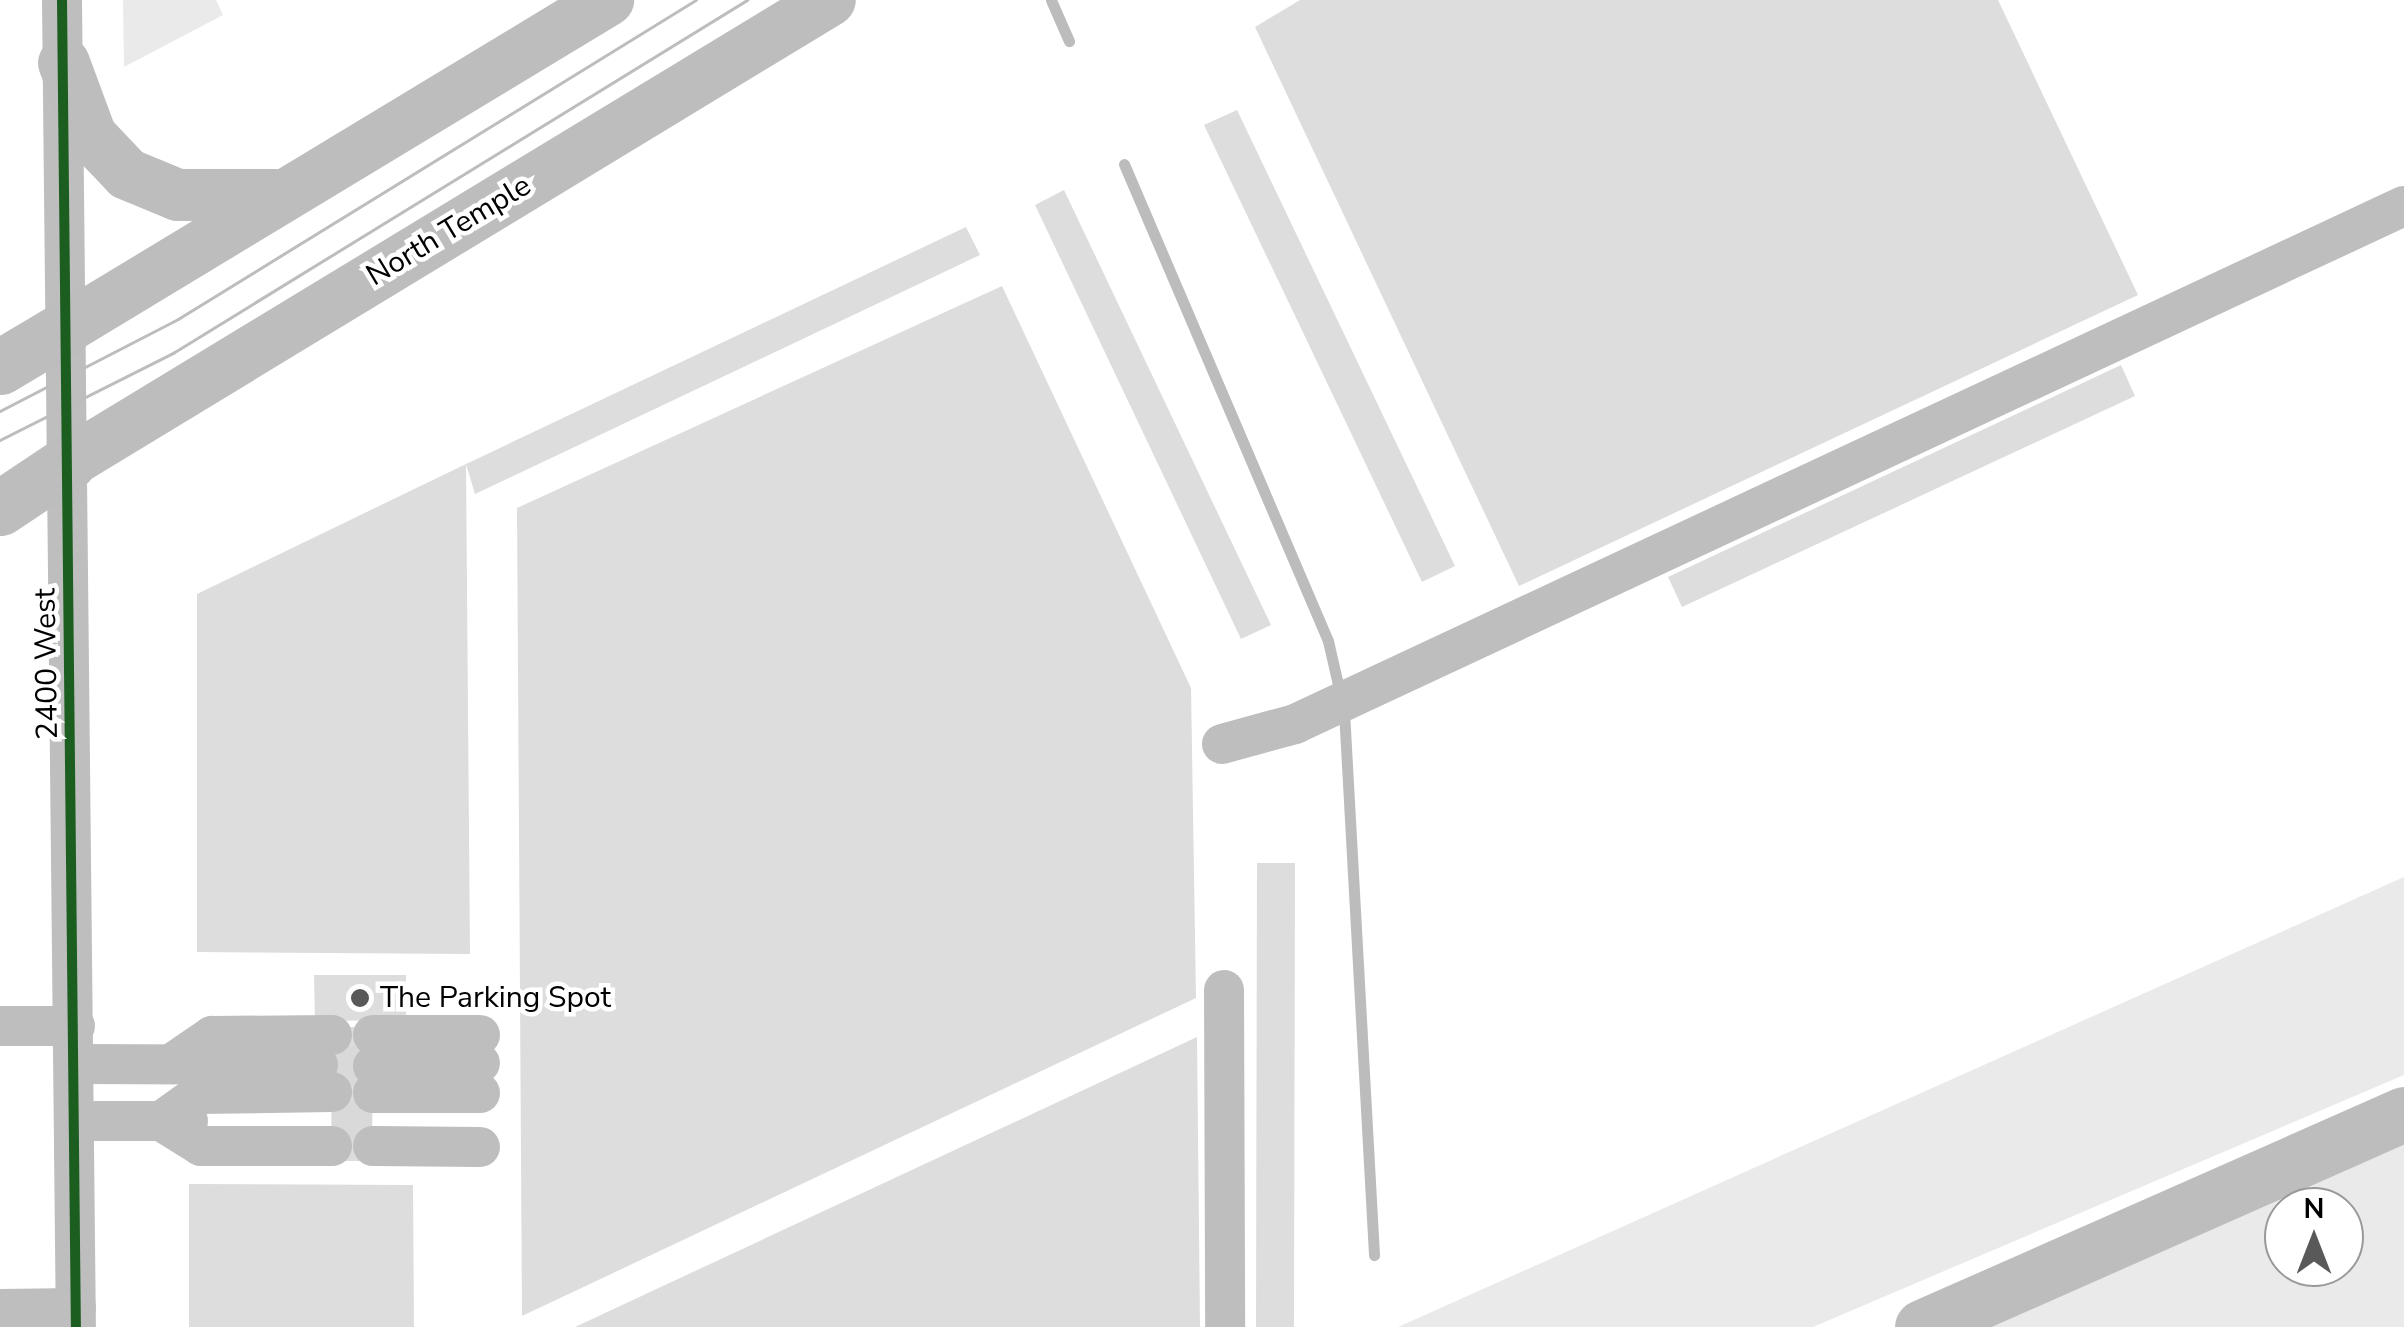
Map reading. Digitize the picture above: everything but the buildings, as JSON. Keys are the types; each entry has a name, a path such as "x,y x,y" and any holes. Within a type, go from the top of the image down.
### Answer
{"highway":[{"path":"0,367 64,329"},
{"path":"0,508 68,462"},
{"path":"1922,1327 2404,1114"}],"main road":[{"path":"64,329 608,0"},
{"name":"North Temple","path":"68,462 830,0"},
{"path":"64,63 91,136 126,174 193,197 288,193"}],"street":[{"name":"2400 West","path":"62,0 77,1121 76,1318"},
{"path":"1222,744 1295,724 2404,206"},
{"path":"1224,990 1225,1327"},
{"path":"0,1026 171,1064 212,1036 332,1092"},
{"path":"161,1121 199,1094 332,1092"},
{"path":"77,1121 161,1121 201,1146 332,1092"},
{"path":"373,1092 480,1092"},
{"path":"373,1092 480,1092"},
{"path":"373,1092 480,1092"},
{"path":"0,1310 76,1318"}],"shaded area":[{"path":"123,0 216,0 223,15 124,67"},
{"path":"2404,877 2404,1075 1813,1327 1398,1327"},
{"path":"2404,1145 2404,1327 1975,1327 2264,1204 2264,1287 2364,1287 2364,1187 2305,1187"}],"waterway":[{"path":"1051,0 1069,41"},
{"path":"1124,164 1328,641 1340,693"},
{"path":"1344,711 1374,1255"}],"tunnel":[{"path":"332,1066 373,1066"},
{"path":"332,1121 373,1120"}],"tram line":[{"path":"0,411 178,319 696,0"},
{"path":"0,440 173,353 747,0"}],"cycle path":[{"path":"62,0 76,1327"}],"place":[{"name":"The Parking Spot","path":"360,998"}]}
